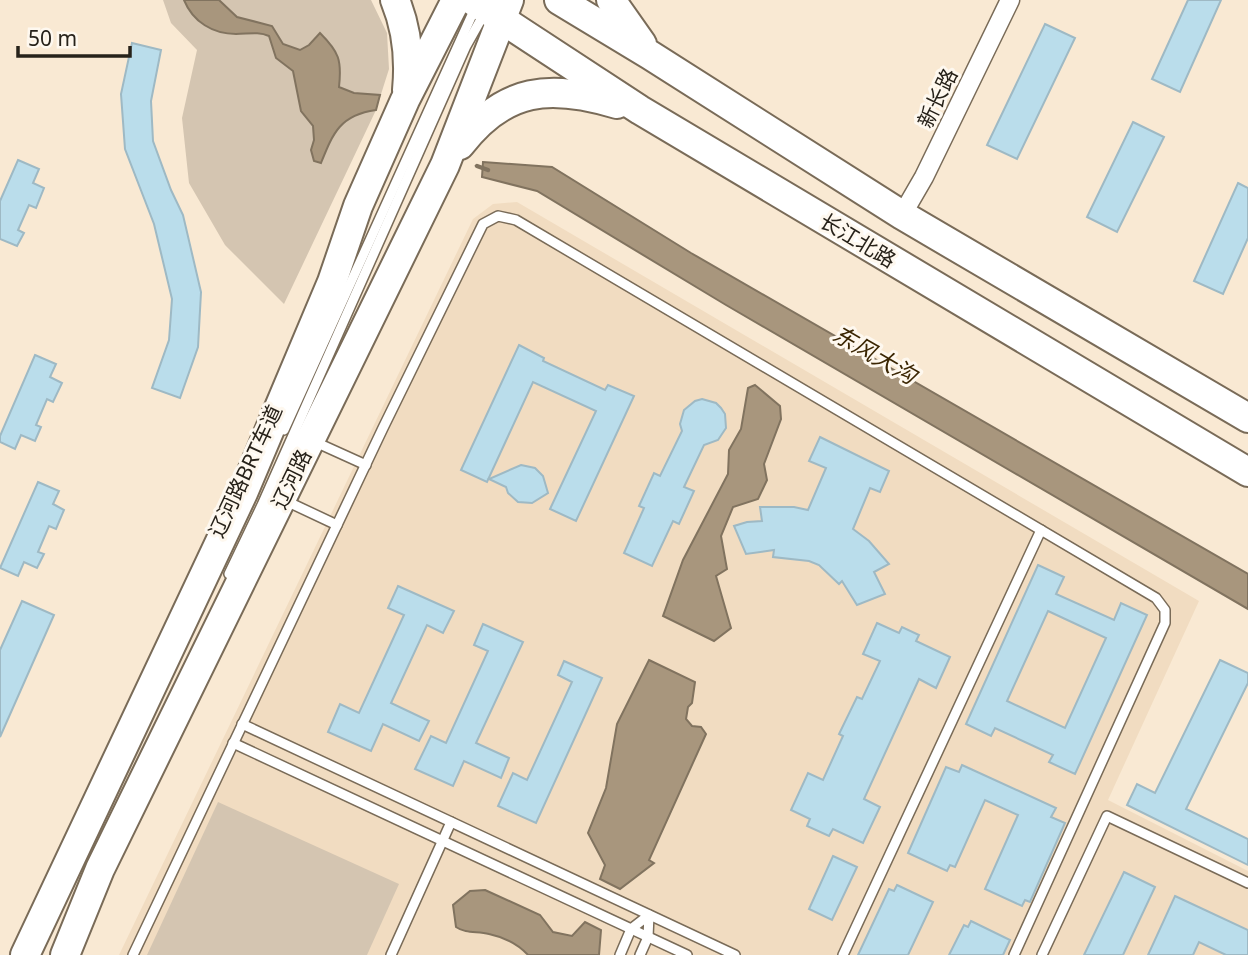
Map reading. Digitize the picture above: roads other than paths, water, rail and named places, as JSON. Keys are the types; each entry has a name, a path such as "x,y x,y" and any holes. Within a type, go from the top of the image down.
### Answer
{"main road":[{"path":"395,0 408,50 408,74 417,109"},
{"name":"长江北路","path":"559,0 901,215 1248,418"},
{"path":"611,0 650,55"},
{"path":"462,136 484,4"},
{"name":"辽河路","path":"25,955 243,493 332,282 358,206 407,142 417,109 484,4"},
{"name":"长江北路","path":"484,4 640,110 1248,472"},
{"path":"462,136 487,114 524,97 550,92 571,92 640,110"},
{"name":"辽河路","path":"65,955 100,869 269,492 310,440 445,165 462,136"}],"street":[{"name":"新长路","path":"901,215 925,177 1010,0"}],"lane":[{"name":"辽河路BRT车道","path":"280,438 407,142"},
{"name":"辽河路BRT车道","path":"226,580 262,505 407,142"},
{"path":"133,955 482,225 498,216 516,220 1041,530 1156,598 1165,610 1165,623 1014,955"},
{"path":"310,440 366,465"},
{"name":"辽河路BRT车道","path":"224,558 269,492"},
{"path":"269,492 337,525"},
{"path":"843,955 1041,530"},
{"path":"242,724 735,955"},
{"path":"54,955 158,727"},
{"path":"233,743 687,955"},
{"path":"1042,955 1107,816 1248,883"},
{"path":"391,955 451,822"},
{"path":"620,955 631,929 649,915"},
{"path":"640,955 648,937 649,915"}],"waterway":[{"name":"东风大沟","path":"477,166 488,170"}]}
